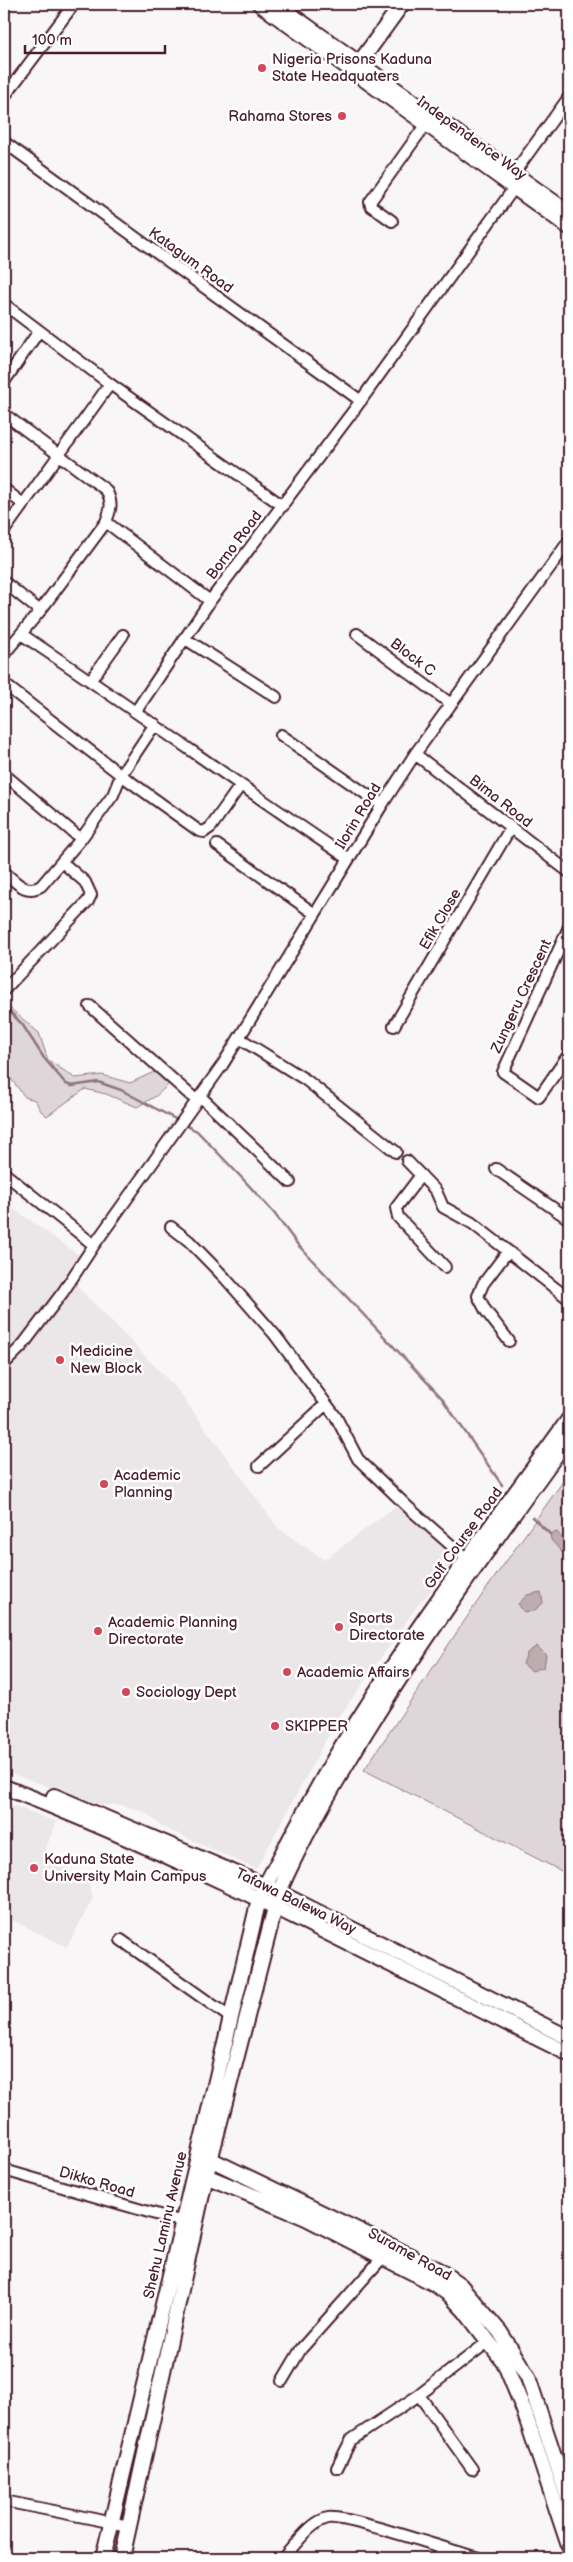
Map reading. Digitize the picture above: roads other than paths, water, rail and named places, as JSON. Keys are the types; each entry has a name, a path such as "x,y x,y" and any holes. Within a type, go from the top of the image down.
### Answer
{"street":[{"path":"4,97 74,4"},
{"name":"Independence Way","path":"260,4 569,227"},
{"name":"Independence Way","path":"276,4 360,62 569,213"},
{"path":"360,62 402,4"},
{"path":"514,173 569,97"},
{"path":"392,221 371,206 370,202 426,124"},
{"name":"Katagum Road","path":"4,142 361,401"},
{"name":"Borno Road","path":"136,711 210,601 361,401 514,188"},
{"path":"4,304 110,384 283,506"},
{"path":"4,382 39,331"},
{"path":"4,530 110,384"},
{"path":"4,414 106,490 112,500 106,522 40,611 4,654"},
{"path":"4,489 23,504"},
{"path":"106,522 210,601"},
{"name":"Ilorin Road","path":"4,1364 22,1346 51,1308 94,1244 199,1098 239,1038 415,754 569,541"},
{"path":"4,582 40,611"},
{"path":"21,634 155,724 240,786 350,860"},
{"name":"Block C","path":"357,634 451,704"},
{"path":"90,681 124,635"},
{"path":"184,638 276,696"},
{"path":"4,684 121,775 199,831 204,832 211,827 240,786"},
{"path":"4,872 24,890 34,890 41,886 81,839 113,795 121,775 155,724"},
{"path":"281,734 382,805"},
{"name":"Bima Road","path":"415,754 569,872"},
{"path":"4,774 81,839"},
{"name":"Efik Close","path":"394,1026 511,827"},
{"path":"217,846 315,914"},
{"path":"4,990 91,896 86,882 62,862"},
{"name":"Zungeru Crescent","path":"569,927 503,1072 539,1097 569,1054"},
{"path":"90,1006 199,1098 290,1182"},
{"path":"239,1038 306,1080 396,1152"},
{"path":"407,1161 436,1191 443,1207 472,1223 569,1299"},
{"path":"496,1168 569,1219"},
{"path":"4,1173 94,1244"},
{"path":"420,1175 400,1200 396,1208 398,1217 446,1267"},
{"path":"172,1227 225,1278 274,1335 326,1404 358,1459 468,1560"},
{"path":"508,1251 483,1284 478,1296 486,1311 509,1341"},
{"path":"259,1466 326,1404"},
{"name":"Golf Course Road","path":"280,1892 295,1855 326,1797 420,1637 468,1560 569,1419"},
{"name":"Golf Course Road","path":"259,1899 336,1757 420,1637 569,1437"},
{"name":"Tafawa Balewa Way","path":"4,1777 59,1798 280,1892 569,2038"},
{"name":"Tafawa Balewa Way","path":"4,1787 58,1808 259,1899 275,1909 569,2054"},
{"name":"Shehu Laminu Avenue","path":"122,2558 206,2176 280,1892"},
{"name":"Shehu Laminu Avenue","path":"103,2558 259,1899"},
{"path":"121,1940 231,2018"},
{"name":"Surame Road","path":"210,2160 398,2250 440,2271 460,2285 516,2354 528,2377 569,2501"},
{"name":"Dikko Road","path":"4,2170 183,2222"},
{"name":"Surame Road","path":"206,2176 306,2218 383,2257 450,2295 489,2341 515,2385 569,2546"},
{"path":"282,2381 301,2349 383,2257"},
{"path":"337,2468 351,2440 419,2395 489,2341"},
{"path":"419,2395 472,2469"},
{"path":"538,2454 552,2450"},
{"path":"4,2501 129,2526"},
{"path":"283,2558 319,2522 328,2518 360,2524 445,2550 479,2558"},
{"path":"436,2558 445,2550"}],"waterway":[{"path":"4,1006 22,1024 44,1058 66,1084 72,1086 98,1082 121,1090 179,1121"},
{"path":"183,1124 197,1131 242,1178 274,1213 298,1245 441,1397 502,1485"},
{"path":"532,1517 550,1534"}],"place":[{"name":"Nigeria Prisons Kaduna State Headquaters","path":"262,68"},
{"name":"Rahama Stores","path":"342,116"},
{"name":"Medicine New Block","path":"60,1360"},
{"name":"Academic Planning","path":"104,1484"},
{"name":"Sports Directorate","path":"339,1627"},
{"name":"Academic Planning Directorate","path":"98,1631"},
{"name":"Academic Affairs","path":"287,1672"},
{"name":"Sociology Dept","path":"126,1692"},
{"name":"SKIPPER","path":"275,1726"},
{"name":"Kaduna State University Main Campus","path":"34,1868"}]}
